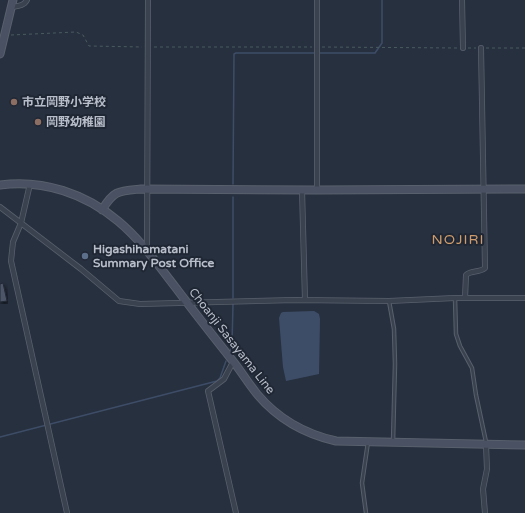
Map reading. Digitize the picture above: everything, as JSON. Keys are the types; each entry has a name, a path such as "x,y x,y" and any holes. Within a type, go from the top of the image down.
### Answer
{"main road":[{"path":"0,54 12,3"},
{"name":"Choanji Sasayama Line","path":"0,185 30,184 62,190 88,200 118,221 147,252 188,302 257,395 277,414 292,425 319,437 336,441 525,446"},
{"path":"102,210 109,198 115,194 126,191 147,189 525,189"}],"street":[{"path":"12,3 20,6 27,0"},
{"path":"147,252 148,0"},
{"path":"317,0 317,190"},
{"path":"462,0 463,48"},
{"path":"465,298 466,275 485,268 481,48"},
{"path":"30,184 21,223 13,242 11,261 67,513"},
{"path":"302,190 304,300"},
{"path":"0,207 102,286 119,301 140,304 304,300 389,301 455,298 525,298"},
{"path":"233,362 224,379 208,391 234,513"},
{"path":"485,513 483,489 487,469 486,445"}],"lane":[{"path":"455,298 456,334 460,346 472,368 486,445"},
{"path":"389,301 394,329 393,442"},
{"path":"366,513 362,483 368,442"}],"path":[{"path":"4,35 76,32 83,35 89,46 93,47 525,48"}],"water":[{"path":"314,311 319,314 320,319 319,374 286,381 283,367 279,318 281,313"}],"building":[{"path":"3,283 7,301 0,302 0,284"}],"waterway":[{"path":"233,184 234,54 375,53 382,43 382,0"},
{"path":"233,197 233,298"},
{"path":"230,351 232,344 233,304"},
{"path":"0,437 217,381 220,378 226,361"}],"place":[{"name":"市立岡野小学校","path":"14,102"},
{"name":"岡野幼稚園","path":"38,122"},
{"name":"Higashihamatani Summary Post Office","path":"85,256"}],"district":[{"name":"NOJIRI","path":"458,239"}]}
